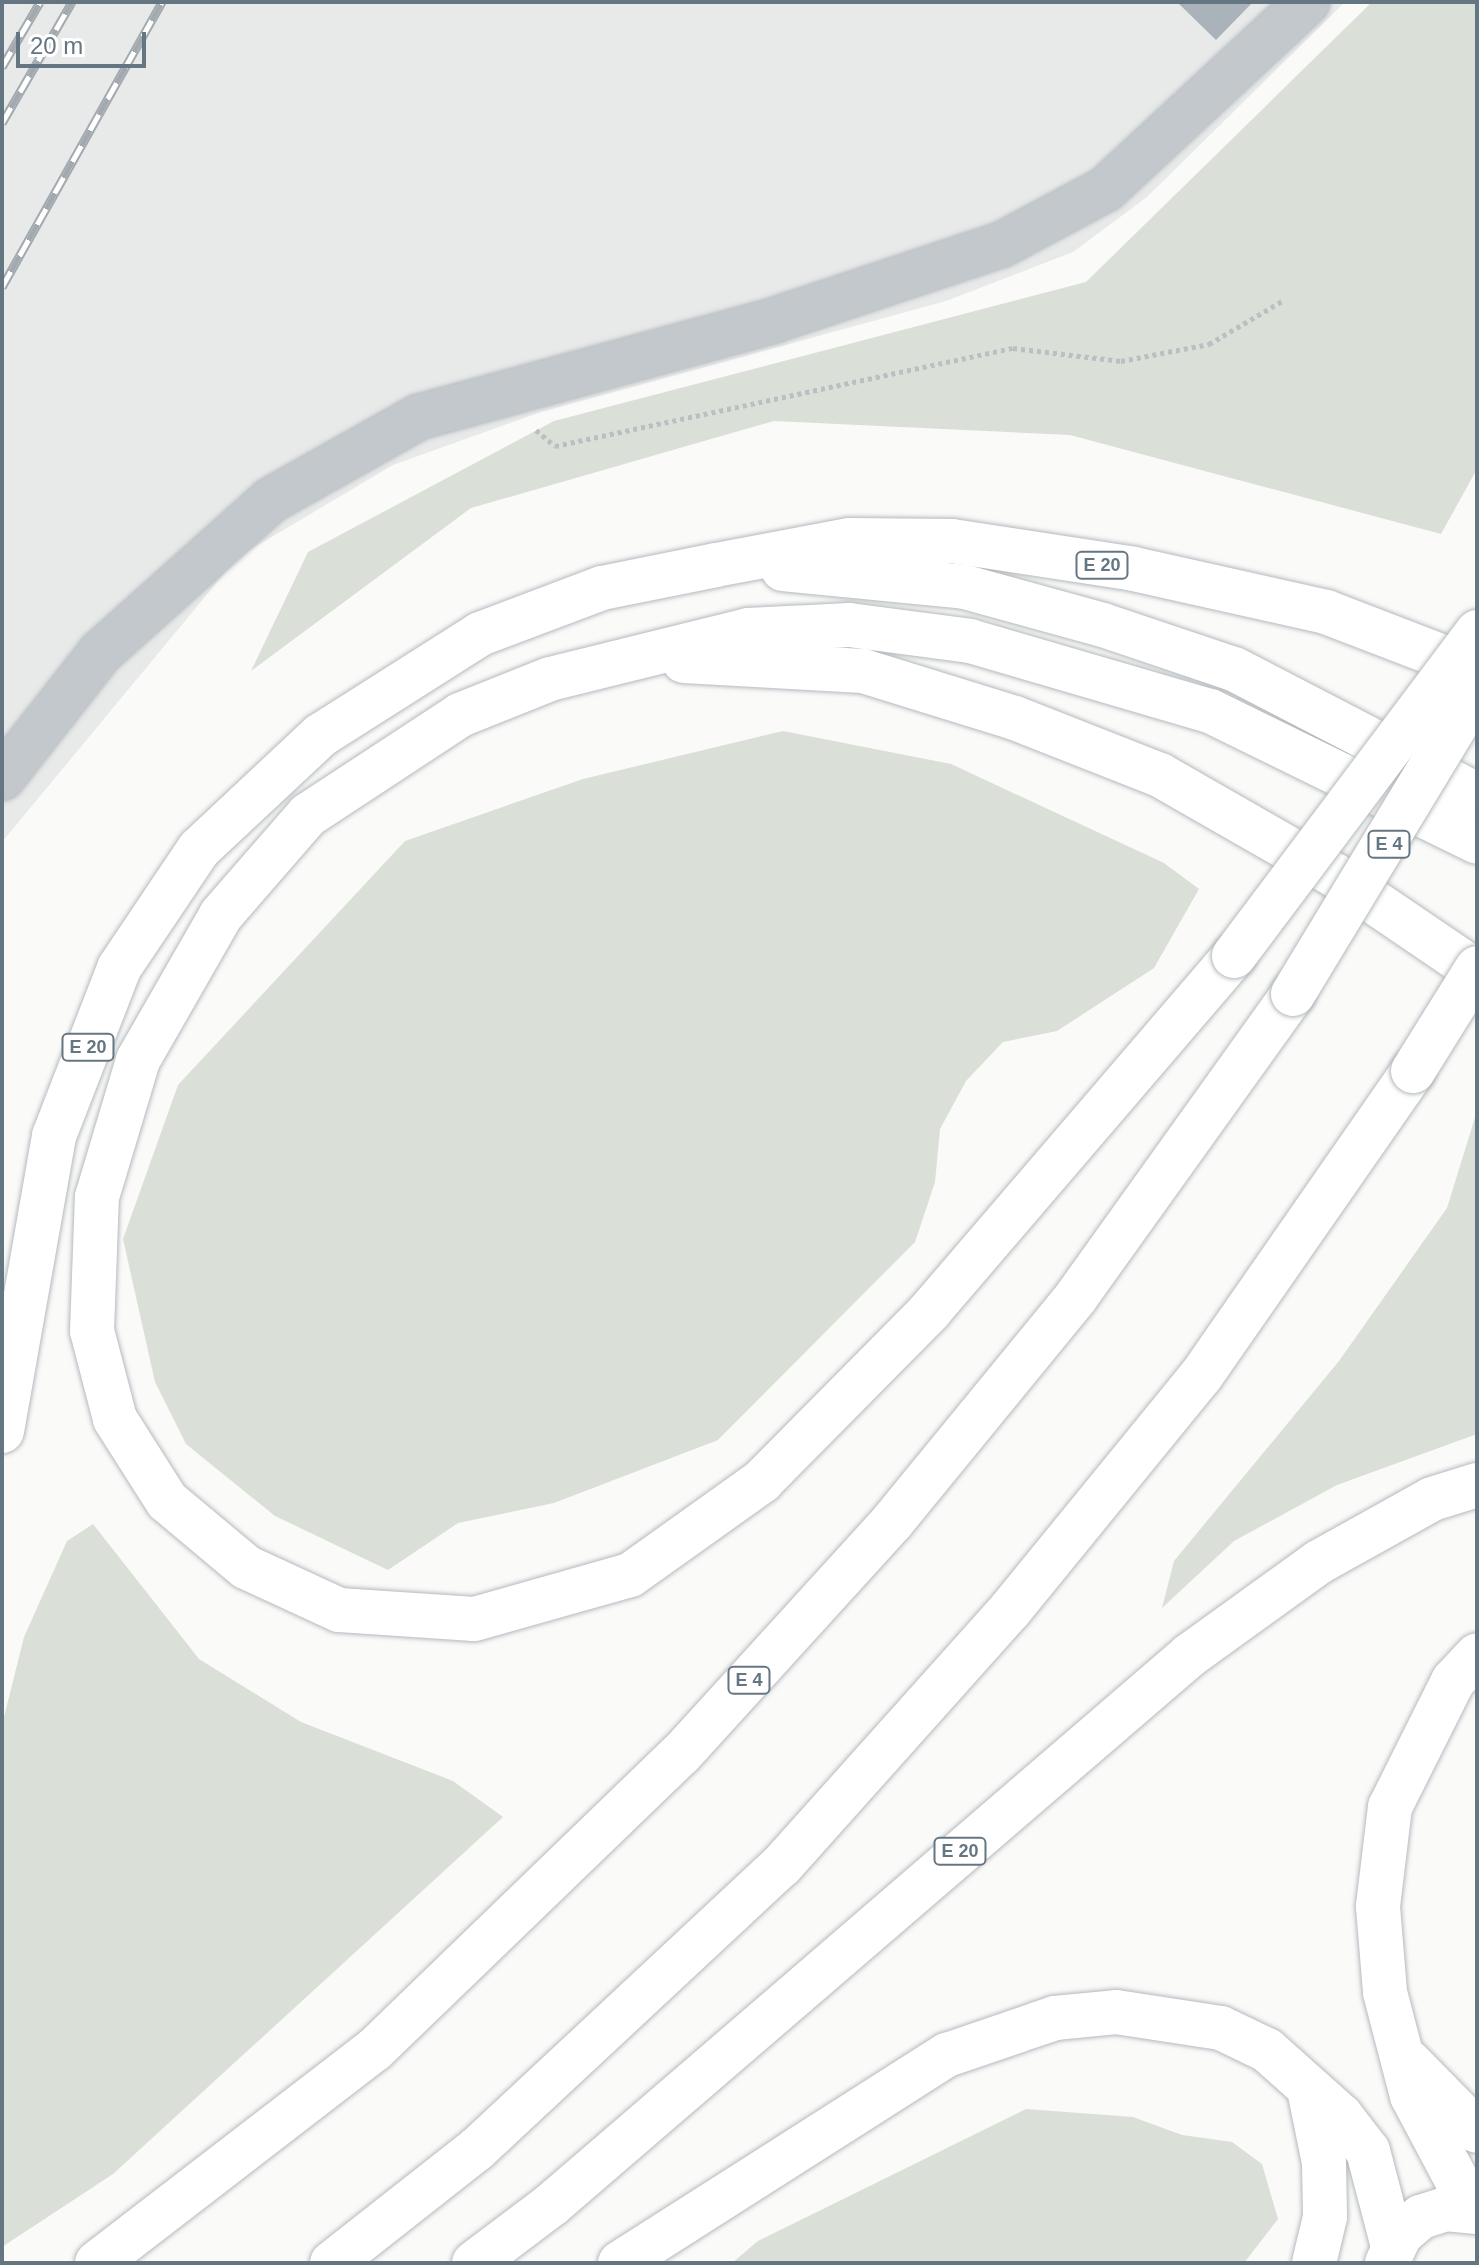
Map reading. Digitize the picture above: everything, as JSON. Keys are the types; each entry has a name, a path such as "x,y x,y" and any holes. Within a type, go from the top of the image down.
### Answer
{"main road":[{"name":"E 20","path":"2,1431 54,1136 119,968 199,849 321,735 480,634 602,588 716,565 850,540 952,541 1134,569 1326,612 1477,670"},
{"path":"716,565 965,587 1103,625 1234,669 1477,795"},
{"path":"1477,632 1234,956 930,1311 762,1481 630,1575 474,1619 339,1610 246,1567 167,1501 115,1419 92,1331 97,1197 138,1060 221,915 308,815 460,715 550,679 748,630 849,625 970,641 1210,711 1477,842"},
{"path":"332,2263 477,2149 781,1866 1010,1610 1201,1376 1413,1071 1477,970 1336,876 1160,775 1015,718 863,671 629,660"},
{"name":"E 4","path":"97,2263 374,2050 681,1754 892,1522 1076,1297 1293,994 1477,690"},
{"name":"E 20","path":"474,2263 551,2205 1190,1655 1319,1562 1432,1499 1477,1485"},
{"path":"1475,2211 1430,2137 1401,2053 1385,1992 1378,1906 1390,1807 1453,1681 1477,1655"},
{"path":"620,2263 947,2055 1055,2018 1167,2015 1221,2028 1267,2050 1368,2151 1390,2254"},
{"path":"1401,2053 1477,2131"},
{"path":"1309,2089 1324,2163 1325,2217 1314,2263"},
{"path":"1390,2254 1433,2211 1475,2211"}],"lane":[{"path":"2,778 100,653 271,500 419,417 775,320 1001,245 1106,189 1307,2"}],"path":[{"path":"494,396 555,446 1013,348 1121,361 1209,344 1284,300"}],"shaded area":[{"path":"2,2 1345,2 1147,197 1073,252 946,301 541,412 393,465 238,557 2,842"},
{"path":"1372,2 1477,2 1477,469 1441,534 1070,435 774,421 471,508 251,671 308,552 554,421 1086,282"},
{"path":"783,731 951,764 1164,863 1199,889 1154,968 1057,1031 1003,1042 966,1081 940,1129 935,1182 915,1242 718,1440 554,1503 458,1523 388,1570 275,1516 186,1444 155,1382 123,1239 178,1085 405,841 583,779"},
{"path":"1477,1111 1477,1434 1337,1485 1234,1541 1162,1608 1174,1561 1339,1361 1447,1208"},
{"path":"93,1524 199,1659 301,1722 453,1781 503,1817 113,2174 2,2247 2,1725 24,1637 67,1541"},
{"path":"1026,2109 1133,2117 1182,2135 1232,2142 1262,2164 1278,2219 1244,2263 732,2263 758,2241"}],"building":[{"path":"1177,2 1253,2 1216,40"}],"railway":[{"path":"2,67 40,2"},
{"path":"2,123 72,2"},
{"path":"2,287 162,2"}]}
